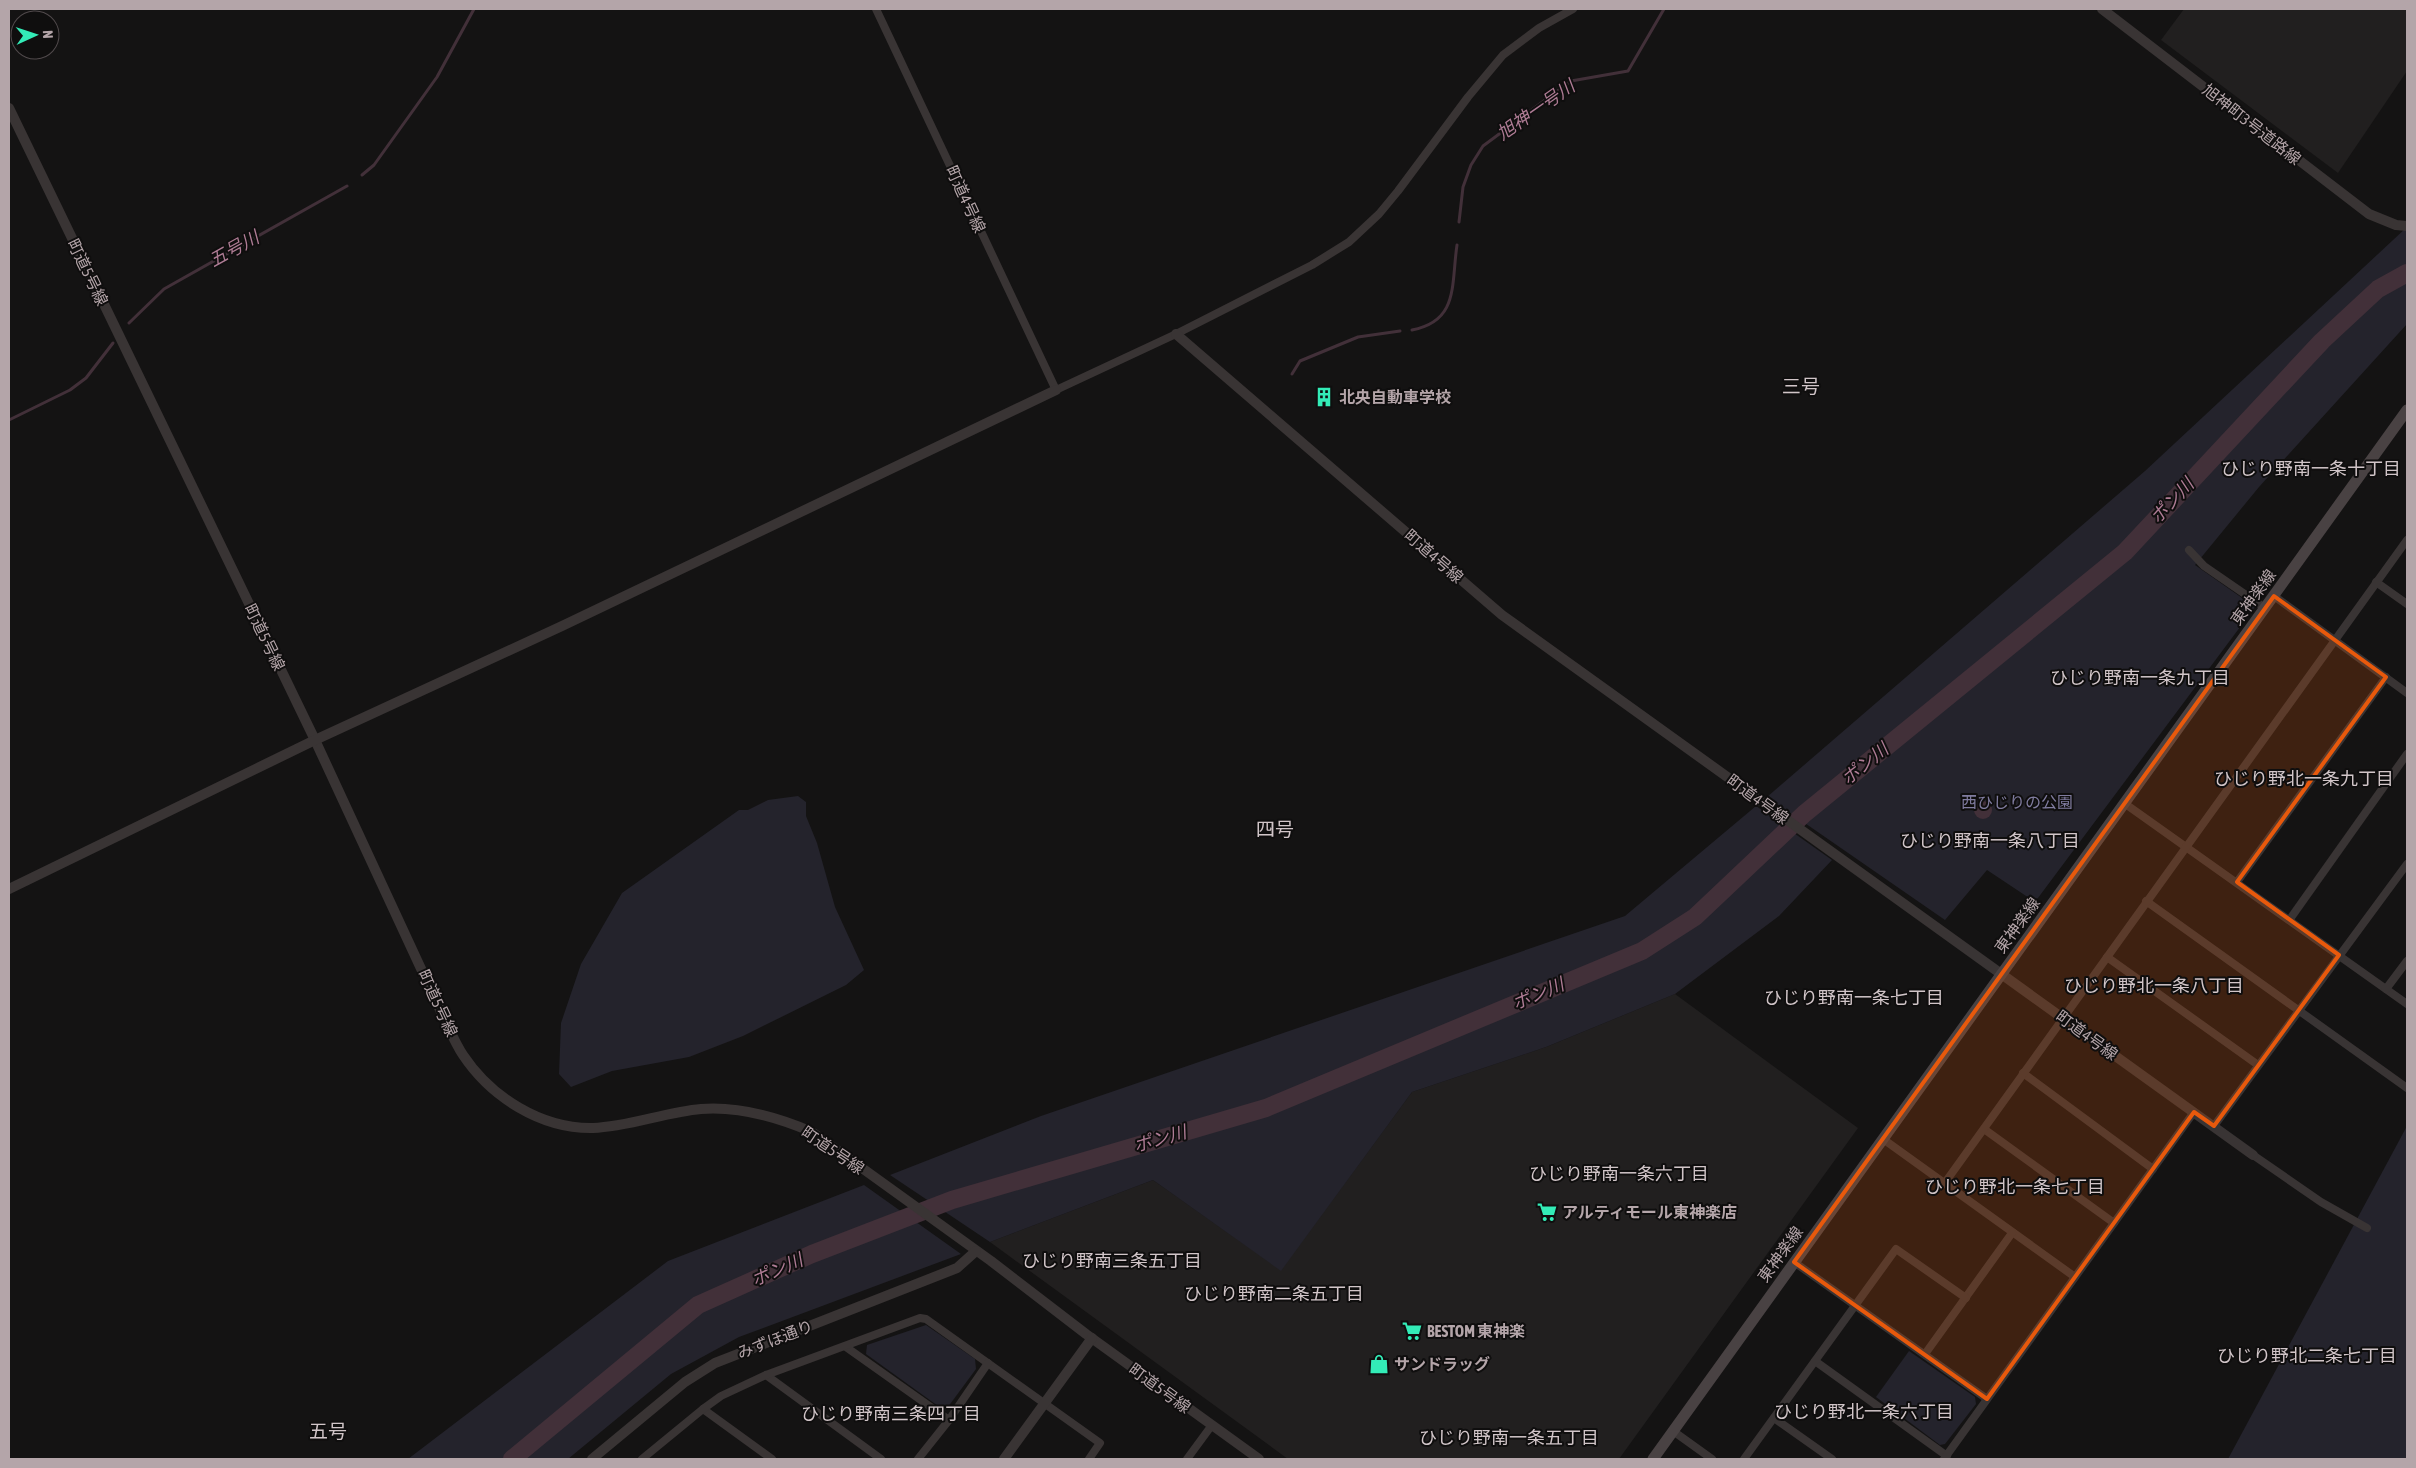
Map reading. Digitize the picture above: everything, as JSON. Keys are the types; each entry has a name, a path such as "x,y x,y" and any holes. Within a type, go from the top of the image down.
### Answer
{"main road":[{"name":"東神楽線","path":"1653,1459 2407,410"}],"street":[{"name":"町道4号線","path":"876,9 1056,390"},
{"path":"9,889 315,740 562,626 1176,334 1312,265 1349,242 1378,214 1398,191 1468,96 1503,55 1539,28 1573,9"},
{"name":"旭神町3号道路線","path":"2102,9 2369,214 2396,225 2407,226"},
{"name":"町道5号線","path":"9,108 315,740 442,1014 463,1055 489,1086 516,1107 556,1125 594,1128 702,1109 742,1110 780,1119 812,1132 1259,1459"},
{"name":"町道4号線","path":"1176,334 1502,615 2253,1155 2321,1202 2367,1228"},
{"path":"1944,1184 2407,540"},
{"path":"2188,550 2204,566 2264,608"},
{"path":"2376,582 2407,604"},
{"path":"2274,596 2407,693"},
{"path":"2237,882 2386,677"},
{"path":"2290,919 2407,754"},
{"path":"2124,803 2290,919 2407,1004"},
{"path":"2214,1126 2407,864"},
{"path":"2146,901 2407,1088"},
{"path":"2107,957 2258,1066"},
{"path":"2386,989 2407,961"},
{"path":"2023,1073 2153,1169"},
{"path":"1816,1361 1945,1457 2194,1112"},
{"path":"1984,1129 2114,1223"},
{"path":"1883,1139 2075,1277"},
{"path":"1925,1354 2012,1233"},
{"path":"1744,1459 1896,1249 1966,1298"},
{"name":"みずほ通り","path":"592,1459 685,1382 715,1363 957,1268 976,1251"},
{"path":"1794,1262 1987,1399"},
{"path":"645,1459 721,1396 766,1375 846,1347 920,1318 926,1319 1100,1443 1089,1459"},
{"path":"1004,1459 1092,1338"},
{"path":"846,1347 949,1420"},
{"path":"918,1459 949,1420 988,1363"},
{"path":"766,1375 881,1459"},
{"path":"703,1409 772,1459"},
{"path":"1774,1418 1832,1459"},
{"path":"1187,1459 1212,1425"},
{"path":"1673,1431 1712,1459"}],"highlighted area":[{"path":"2274,596 2386,677 2237,882 2339,955 2214,1126 2194,1112 1987,1399 1794,1262"}],"shaded area":[{"path":"2184,9 2407,9 2407,71 2338,173 2161,40"},
{"path":"1983,801 1989,804 1992,810 1989,816 1983,819 1977,816 1974,810 1977,804"},
{"path":"1675,994 1858,1128 1619,1459 1288,1459 990,1242 1153,1180 1281,1270 1412,1092 1546,1047"}],"green space":[{"name":"西ひじりの公園","path":"2407,227 2407,324 2259,487 2195,565 2255,607 2035,902 1987,870 1945,920 1767,797 2145,471"},
{"path":"798,796 806,802 806,816 817,843 835,907 864,970 846,985 743,1036 689,1057 612,1071 571,1087 559,1074 561,1023 581,964 622,893 739,810 748,810 768,800"},
{"path":"1756,806 1832,860 1779,916 1675,994 1546,1047 1412,1092 1281,1271 1153,1180 990,1242 890,1175 1041,1116 1625,916"},
{"path":"2407,1126 2406,1459 2228,1459"},
{"path":"864,1185 961,1254 739,1337 671,1374 568,1459 408,1459 668,1261"},
{"path":"926,1325 975,1359 976,1369 945,1411 866,1354 867,1345"},
{"path":"1909,1351 1975,1397 1976,1404 1945,1444 1940,1445 1876,1397"}],"waterway":[{"name":"五号川","path":"362,175 374,165 437,77 474,9"},
{"name":"旭神一号川","path":"1459,222 1463,187 1471,165 1483,146 1571,81 1628,71 1664,9"},
{"name":"五号川","path":"129,323 164,289 347,186"},
{"name":"旭神一号川","path":"1412,330 1438,319 1445,310 1453,287 1457,245"},
{"name":"ポン川","path":"512,1459 698,1305 812,1254 952,1200 1266,1108 1642,951 1695,917 1804,814 2125,552 2322,341 2378,289 2407,273"},
{"name":"旭神一号川","path":"1292,374 1300,361 1358,337 1400,331"},
{"name":"五号川","path":"9,420 70,390 86,378 113,343"}],"place":[{"name":"北央自動車学校","path":"1324,397"},
{"name":"アルティモール東神楽店","path":"1547,1212"},
{"name":"BESTOM 東神楽","path":"1412,1331"},
{"name":"サンドラッグ","path":"1379,1364"}],"district":[{"name":"三号","path":"1801,386"},
{"name":"ひじり野南一条十丁目","path":"2311,469"},
{"name":"ひじり野南一条九丁目","path":"2140,678"},
{"name":"ひじり野北一条九丁目","path":"2304,779"},
{"name":"四号","path":"1275,829"},
{"name":"ひじり野南一条八丁目","path":"1990,841"},
{"name":"ひじり野北一条八丁目","path":"2154,986"},
{"name":"ひじり野南一条七丁目","path":"1854,998"},
{"name":"ひじり野南一条六丁目","path":"1619,1174"},
{"name":"ひじり野北一条七丁目","path":"2015,1187"},
{"name":"ひじり野南三条五丁目","path":"1112,1261"},
{"name":"ひじり野南二条五丁目","path":"1274,1294"},
{"name":"ひじり野北二条七丁目","path":"2307,1356"},
{"name":"ひじり野北一条六丁目","path":"1864,1412"},
{"name":"ひじり野南三条四丁目","path":"891,1414"},
{"name":"五号","path":"328,1431"},
{"name":"ひじり野南一条五丁目","path":"1509,1438"}]}
